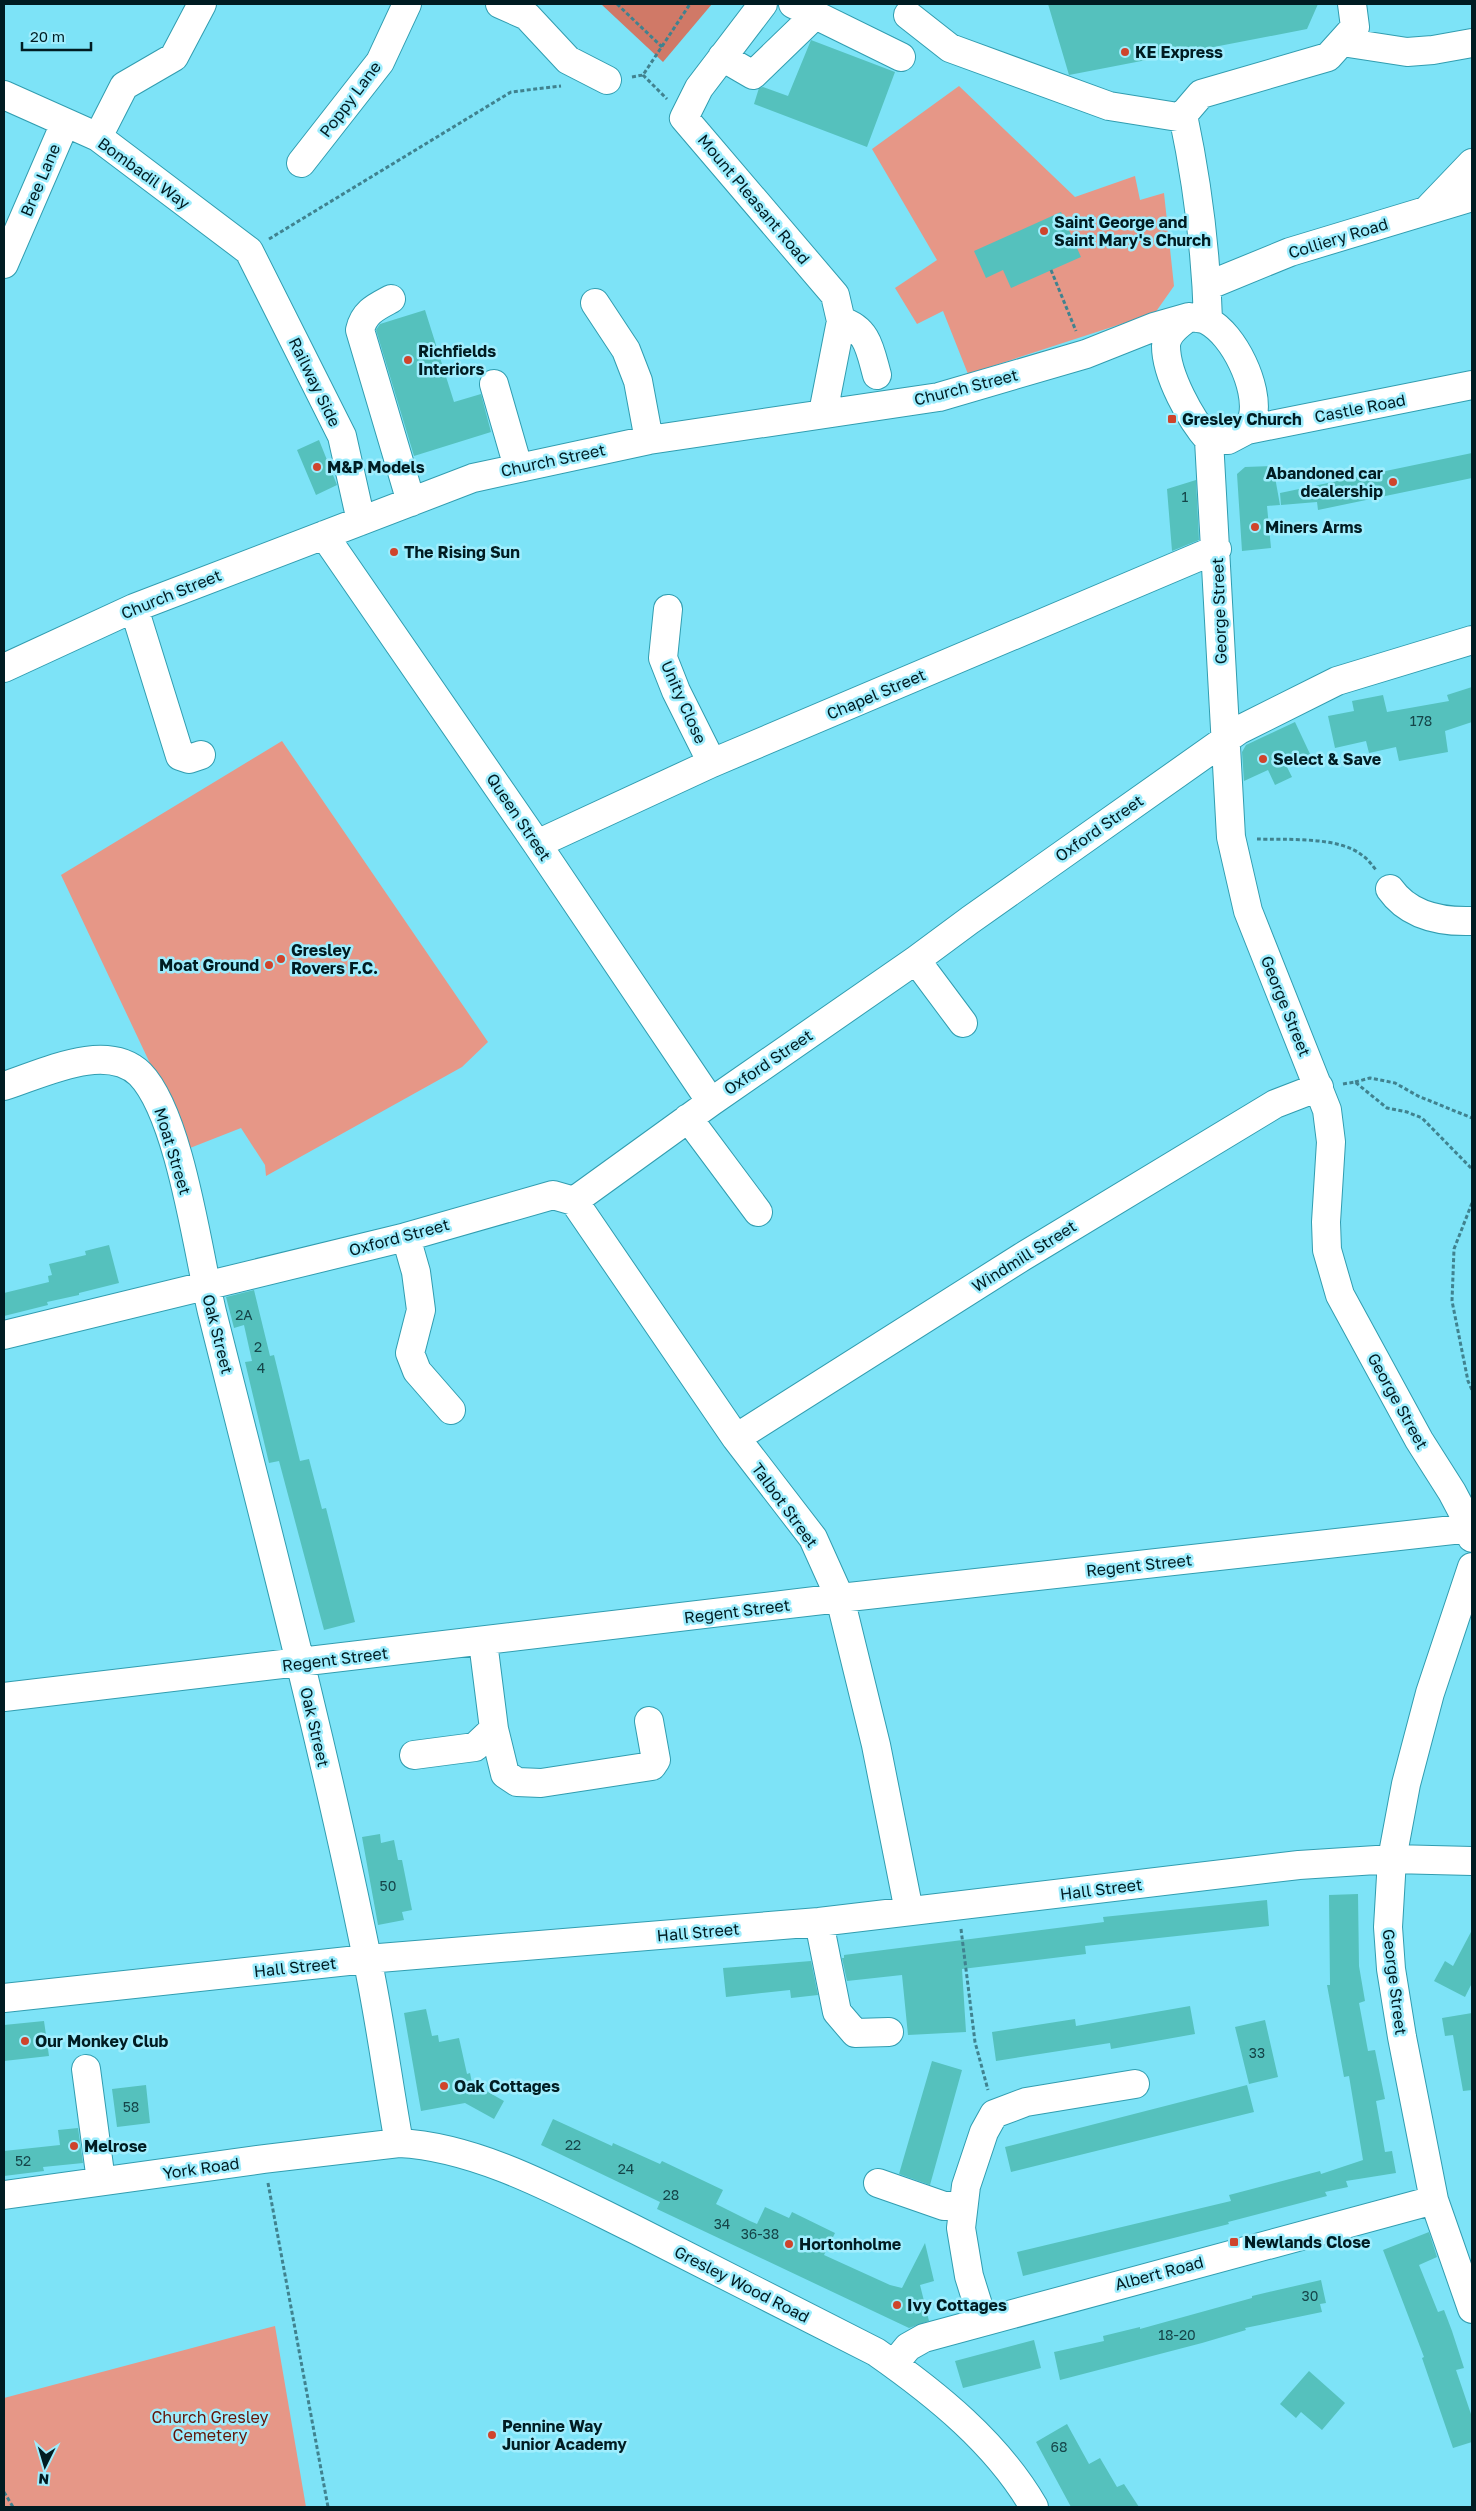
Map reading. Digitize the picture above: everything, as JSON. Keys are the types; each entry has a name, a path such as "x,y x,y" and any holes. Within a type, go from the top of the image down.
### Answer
{"street":[{"path":"98,138 124,86 174,57 202,4"},
{"name":"Poppy Lane","path":"301,163 380,62 407,4"},
{"path":"500,4 527,16 568,60 607,80"},
{"path":"684,118 698,88 763,4"},
{"path":"1198,319 1207,286 1190,152 1183,114 1201,94 1328,57 1355,27 1352,4"},
{"path":"722,57 753,75 803,10 901,57"},
{"path":"908,15 950,48 1109,106 1184,118"},
{"path":"1342,42 1406,52 1433,50 1472,43"},
{"name":"Bombadil Way","path":"4,95 98,138 249,251"},
{"name":"Mount Pleasant Road","path":"684,118 835,295 841,321 823,413"},
{"name":"Bree Lane","path":"4,264 65,123"},
{"path":"1426,211 1472,163"},
{"name":"Colliery Road","path":"1207,286 1290,252 1472,197"},
{"name":"Railway Side","path":"249,251 342,436 361,521"},
{"path":"391,299 370,311 362,320 360,330 411,502"},
{"path":"595,303 626,350 638,382 649,440"},
{"path":"1198,319 1174,327 1166,345 1170,366 1196,425 1209,440"},
{"path":"1198,319 1226,337 1242,358 1247,374 1253,414 1247,430"},
{"name":"Church Street","path":"4,668 134,608 473,478 649,440 938,397 1086,354 1154,327 1198,319"},
{"path":"841,321 854,325 868,342 877,375"},
{"path":"1127,338 1156,351 1170,366"},
{"path":"494,384 518,467"},
{"name":"Castle Road","path":"1209,440 1228,440 1247,430 1472,385"},
{"name":"George Street","path":"1209,440 1217,549 1231,837 1248,910 1327,1110 1330,1142 1330,1173 1326,1222 1327,1250 1338,1288 1419,1440 1452,1492 1471,1533"},
{"name":"Queen Street","path":"324,535 537,844 711,1102"},
{"name":"Chapel Street","path":"537,844 712,764 1217,549"},
{"path":"134,608 180,756 189,759 201,755"},
{"name":"Unity Close","path":"668,610 663,658 676,691 712,764"},
{"name":"Oxford Street","path":"4,1335 406,1237 553,1195 574,1201 688,1118 916,960 1239,730 1337,681 1472,640"},
{"path":"1390,889 1405,906 1423,914 1450,922 1472,921"},
{"path":"916,960 963,1023"},
{"name":"Moat Street","path":"4,1086 80,1061 106,1059 122,1062 138,1073 152,1090 167,1124 184,1182 206,1286"},
{"name":"Windmill Street","path":"736,1438 1022,1257 1275,1104 1318,1087"},
{"path":"688,1118 758,1212"},
{"name":"Talbot Street","path":"574,1201 736,1438 812,1538 840,1598 876,1745 909,1912"},
{"path":"406,1237 416,1272 421,1310 410,1353 417,1371 451,1410"},
{"name":"Oak Street","path":"206,1286 301,1664 367,1959 399,2143"},
{"name":"Regent Street","path":"4,1697 301,1664 840,1598 1471,1533"},
{"name":"George Street","path":"1472,1567 1443,1650 1417,1739 1392,1859 1388,1927 1391,1969 1434,2200 1472,2309"},
{"path":"483,1642 494,1729 505,1774 517,1782 541,1783 652,1766 656,1760 649,1721"},
{"path":"414,1755 475,1748 494,1729"},
{"name":"Hall Street","path":"4,1998 367,1959 819,1922 1300,1866 1392,1859 1444,1862 1472,1860"},
{"path":"819,1922 837,2012 855,2033 889,2032"},
{"path":"86,2069 101,2181"},
{"path":"983,2321 961,2228 966,2186 984,2132 994,2114 1026,2102 1135,2084"},
{"name":"York Road","path":"4,2194 399,2143"},
{"name":"Gresley Wood Road","path":"399,2143 420,2144 466,2156 536,2182 876,2352 894,2364 954,2413 1002,2460 1034,2507"},
{"path":"878,2183 944,2206 963,2206"},
{"name":"Albert Road","path":"894,2364 908,2347 924,2338 1434,2200"}],"path":[{"path":"617,4 662,47"},
{"path":"607,80 643,75 690,4"},
{"path":"643,75 684,118"},
{"path":"249,251 511,92 569,85"},
{"path":"1051,270 1086,354"},
{"path":"1231,837 1328,843 1346,846 1363,855 1390,889"},
{"path":"1318,1087 1370,1078 1395,1083 1418,1096 1472,1118"},
{"path":"1355,1082 1387,1108 1407,1112 1422,1118 1472,1169"},
{"path":"1472,1203 1454,1249 1452,1301 1468,1381 1472,1390"},
{"path":"958,1906 976,2042 994,2114"},
{"path":"264,2159 328,2507"},
{"path":"4,2492 13,2507"}],"green space":[{"path":"959,86 1075,197 1135,176 1140,200 1164,193 1174,286 1155,313 968,374 943,311 917,324 895,288 937,260 872,149"},
{"name":"Moat Ground","path":"282,741 488,1042 462,1067 266,1176 265,1165 241,1128 190,1148 61,875"},
{"name":"Church Gresley Cemetery","path":"275,2326 306,2507 4,2507 4,2398"}],"shaded area":[{"path":"601,4 712,4 663,62"}],"building":[{"name":"KE Express","path":"1048,4 1318,4 1307,29 1069,75"},
{"path":"811,40 895,72 867,147 754,104 759,88 763,87 788,96"},
{"name":"Saint George and Saint Mary's Church","path":"1061,212 1081,257 1011,288 1003,270 986,278 974,251"},
{"name":"Richfields Interiors","path":"425,310 454,402 481,394 491,432 414,456 376,330 380,324"},
{"name":"M&P Models","path":"319,440 337,485 316,495 297,450"},
{"name":"Abandoned car dealership","path":"1472,453 1472,478 1318,510 1317,502 1281,505 1280,493"},
{"name":"Miners Arms","path":"1273,466 1280,505 1267,506 1271,548 1242,551 1237,474 1245,467"},
{"path":"1196,480 1199,540 1172,551 1167,489"},
{"path":"1472,687 1472,722 1445,731 1448,752 1399,761 1396,747 1369,753 1366,741 1335,748 1328,716 1354,711 1352,701 1383,695 1387,712 1449,701 1447,695"},
{"name":"Select & Save","path":"1295,722 1310,754 1286,765 1292,777 1275,785 1268,770 1244,781 1242,752 1246,745"},
{"path":"109,1245 119,1283 47,1302 48,1305 4,1316 4,1293 49,1282 48,1276 52,1275 49,1264 86,1255 85,1251"},
{"path":"254,1290 270,1356 274,1355 300,1461 309,1459 322,1509 326,1508 355,1622 324,1630 279,1461 269,1463 245,1362 252,1361 244,1325 234,1328 226,1297"},
{"path":"380,1834 381,1843 394,1840 398,1860 402,1860 412,1910 402,1912 404,1920 378,1925 362,1837"},
{"path":"1358,1894 1359,1966 1365,2001 1359,2003 1368,2051 1375,2050 1385,2099 1376,2101 1385,2152 1392,2151 1396,2173 1346,2181 1348,2187 1325,2192 1327,2196 1228,2222 1229,2224 1023,2276 1017,2252 1231,2201 1229,2195 1320,2171 1321,2174 1363,2160 1349,2076 1344,2077 1327,1985 1330,1985 1329,1895"},
{"path":"1267,1900 1269,1926 1085,1946 1086,1954 962,1969 966,2032 908,2035 902,1975 847,1981 842,1958 844,1958 844,1955 1104,1922 1103,1917"},
{"path":"1472,1930 1472,1983 1465,1997 1434,1981 1445,1961 1453,1966"},
{"path":"811,1961 818,1995 791,1998 790,1990 726,1997 723,1968"},
{"path":"1190,2006 1195,2034 1111,2049 1110,2043 996,2061 992,2032 1075,2019 1076,2026"},
{"path":"426,2009 432,2036 438,2035 439,2042 459,2038 467,2074 470,2073 472,2083 504,2101 494,2119 465,2103 421,2111 404,2013"},
{"path":"1472,2013 1472,2090 1463,2091 1453,2035 1445,2036 1442,2018"},
{"path":"1265,2020 1278,2077 1249,2084 1235,2027"},
{"name":"Our Monkey Club","path":"44,2021 49,2056 4,2061 4,2025"},
{"path":"932,2061 962,2070 930,2185 899,2174"},
{"path":"146,2085 150,2123 117,2127 112,2089"},
{"path":"1247,2085 1254,2112 1011,2172 1005,2147"},
{"path":"553,2119 612,2146 613,2143 660,2164 662,2161 723,2190 716,2204 757,2224 765,2207 789,2218 792,2212 835,2233 824,2255 890,2285 902,2288 925,2243 934,2281 920,2285 929,2321 909,2328 657,2209 660,2202 541,2145"},
{"path":"78,2128 83,2163 43,2167 44,2171 4,2176 4,2151 60,2145 58,2130"},
{"path":"1429,2232 1437,2257 1419,2265 1438,2312 1444,2310 1452,2331 1464,2368 1456,2370 1472,2417 1472,2442 1453,2448 1422,2358 1424,2357 1383,2250"},
{"path":"1321,2280 1326,2303 1320,2304 1322,2312 1245,2328 1246,2330 1202,2343 1060,2380 1054,2352 1104,2341 1103,2336 1140,2327 1140,2329 1252,2298 1252,2296"},
{"path":"1034,2340 1041,2368 963,2388 955,2361"},
{"path":"1309,2371 1345,2403 1322,2430 1301,2412 1296,2418 1280,2404"},
{"path":"1067,2424 1089,2464 1100,2458 1117,2487 1124,2484 1139,2507 1071,2507 1036,2442"}],"place":[{"name":"KE Express","path":"1125,52"},
{"name":"Saint George and Saint Mary's Church","path":"1044,231"},
{"name":"Richfields Interiors","path":"408,360"},
{"name":"Gresley Church","path":"1172,419"},
{"name":"M&P Models","path":"317,467"},
{"name":"Abandoned car dealership","path":"1393,482"},
{"name":"Miners Arms","path":"1255,527"},
{"name":"The Rising Sun","path":"394,552"},
{"name":"Select & Save","path":"1263,759"},
{"name":"Gresley Rovers F.C.","path":"281,959"},
{"name":"Moat Ground","path":"269,965"},
{"name":"Our Monkey Club","path":"25,2041"},
{"name":"Oak Cottages","path":"444,2086"},
{"name":"Melrose","path":"74,2146"},
{"name":"Newlands Close","path":"1234,2242"},
{"name":"Hortonholme","path":"789,2244"},
{"name":"Ivy Cottages","path":"897,2305"},
{"name":"Pennine Way Junior Academy","path":"492,2435"}]}
